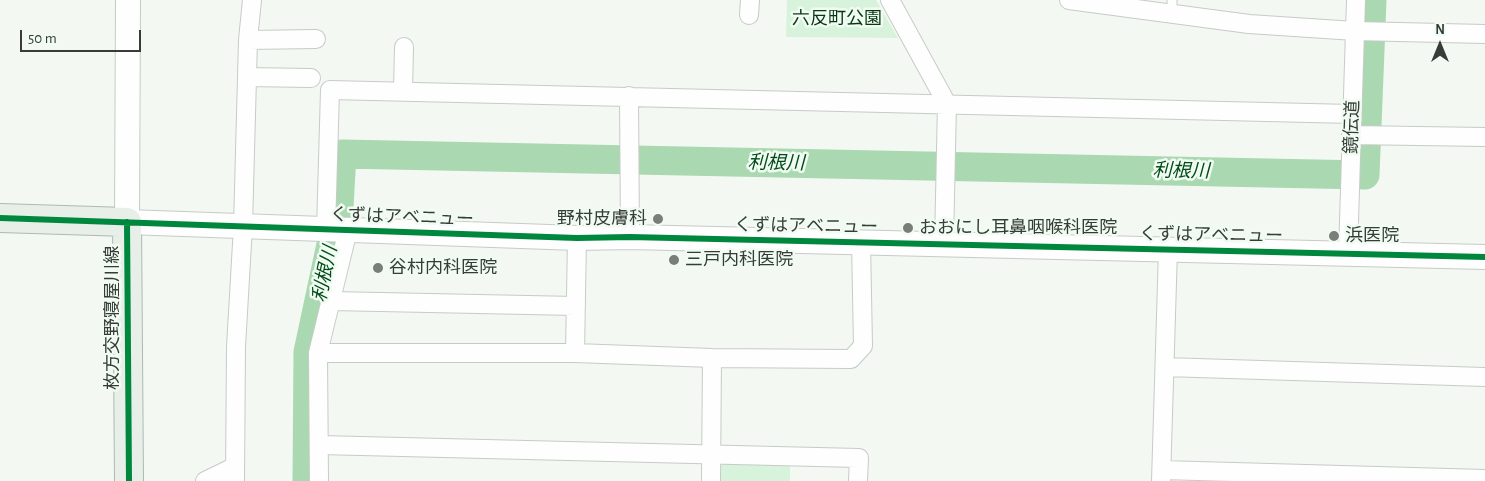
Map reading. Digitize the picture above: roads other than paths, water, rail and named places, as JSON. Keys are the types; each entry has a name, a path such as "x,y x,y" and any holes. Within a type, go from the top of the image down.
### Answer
{"main road":[{"name":"枚方交野寝屋川線","path":"0,218 127,222 129,481"}],"street":[{"path":"127,222 128,0"},
{"path":"205,481 234,474 236,347 243,226 248,40 252,0"},
{"path":"890,0 947,104 944,244"},
{"path":"1073,0 1172,7 1249,24 1355,31 1485,34"},
{"name":"鏡伝道","path":"1348,253 1356,0"},
{"path":"248,40 316,39"},
{"path":"403,91 404,47"},
{"path":"247,77 311,78"},
{"path":"319,481 318,353 331,301 337,230 330,90 1352,114"},
{"path":"629,96 630,237"},
{"path":"1352,135 1485,137"},
{"name":"くずはアベニュー","path":"127,222 577,238 630,237 1485,257"},
{"path":"575,353 577,238"},
{"path":"318,353 575,353 712,358 851,359 863,346 861,242"},
{"path":"1168,249 1162,475 1485,479"},
{"path":"331,301 576,306"},
{"path":"711,481 712,358"},
{"path":"1165,367 1485,377"},
{"path":"319,445 859,458 858,481"}],"waterway":[{"name":"利根川","path":"307,481 308,352 339,207 342,154 1365,175 1372,0"}],"place":[{"name":"野村皮膚科","path":"658,219"},
{"name":"おおにし耳鼻咽喉科医院","path":"908,228"},
{"name":"浜医院","path":"1334,236"},
{"name":"三戸内科医院","path":"674,260"},
{"name":"谷村内科医院","path":"378,268"}],"park label":[{"name":"六反町公園","path":"837,19"}]}
